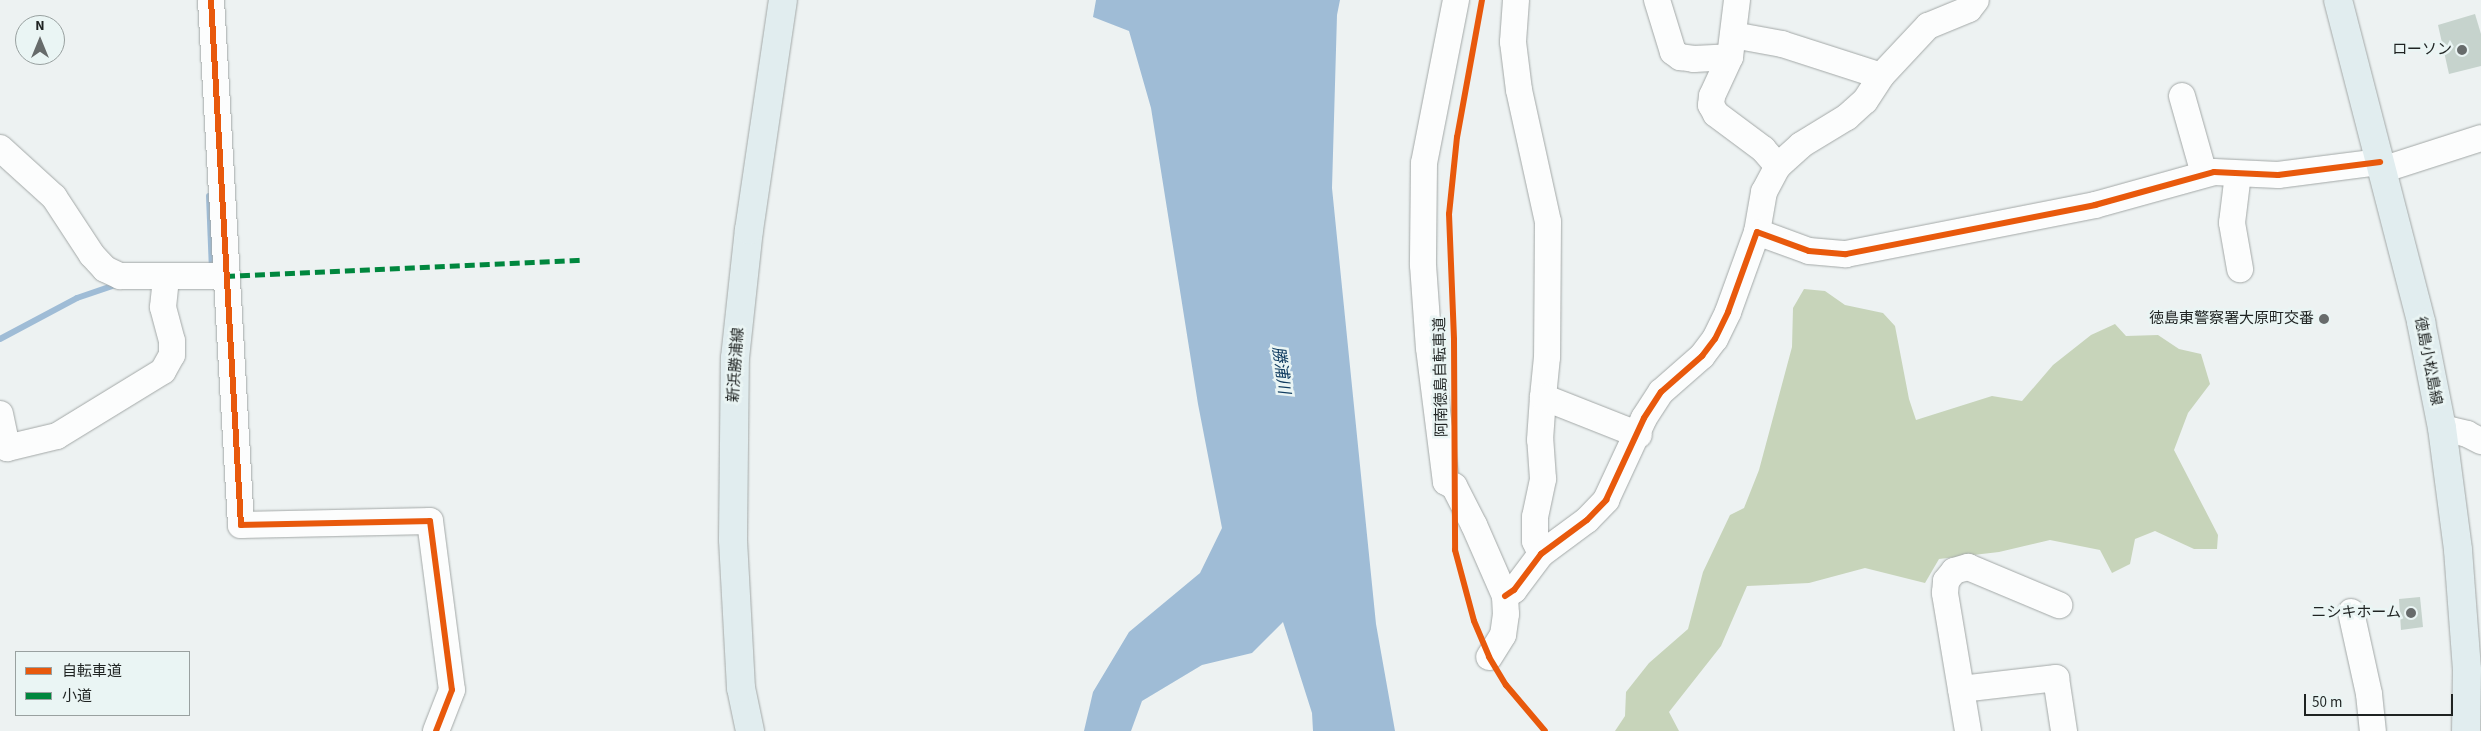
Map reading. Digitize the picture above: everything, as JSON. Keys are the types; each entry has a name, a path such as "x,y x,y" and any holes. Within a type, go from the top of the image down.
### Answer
{"main road":[{"name":"新浜勝浦線","path":"750,731 741,688 733,539 735,358 749,230 783,0"},
{"name":"徳島小松島線","path":"2338,0 2421,322 2442,428 2458,550 2467,670 2466,731"}],"street":[{"path":"210,0 241,525 430,521 452,690 436,731"},
{"path":"1456,0 1424,163 1423,265 1429,348 1446,482 1454,486 1474,525 1504,596 1503,635 1488,657"},
{"path":"1516,0 1513,42 1519,90 1548,222 1547,357 1540,440 1543,479 1535,517 1535,541 1541,554"},
{"path":"1657,0 1673,52 1680,57 1694,59 1732,46 1782,44 1881,76"},
{"path":"1737,0 1732,46 1712,96 1712,105 1716,114 1763,149 1778,166"},
{"path":"1504,596 1514,590 1541,554 1586,520 1606,500 1638,435 1644,418 1661,392 1702,356 1715,339 1728,312 1757,232 1764,192 1778,166 1801,145 1847,117 1865,101 1881,76 1928,26 1969,9 1976,0"},
{"path":"2182,96 2204,174"},
{"path":"1757,232 1809,251 1846,254 2095,205 2214,172 2278,175 2381,166 2481,138"},
{"path":"0,148 54,197 92,255 105,269 120,276 166,278 225,276"},
{"path":"2238,174 2232,223 2240,269"},
{"path":"0,414 7,448 57,436 163,371 172,355 172,341 163,307 166,278"},
{"path":"1543,397 1638,435"},
{"path":"2442,428 2467,434 2481,441"},
{"path":"1968,731 1945,593 1946,581 1954,571 1968,567 2058,605"},
{"path":"2351,612 2373,731"},
{"path":"1960,689 2056,678 2064,731"}],"green space":[{"path":"1804,289 1825,291 1845,305 1883,313 1895,326 1909,399 1916,420 1992,396 2022,401 2053,365 2091,335 2115,324 2126,336 2158,335 2179,349 2201,354 2210,384 2188,413 2174,450 2218,535 2217,549 2194,549 2155,531 2135,539 2130,564 2112,573 2100,550 2050,540 1999,552 1939,559 1925,583 1865,568 1809,583 1747,586 1721,646 1669,712 1679,731 1615,731 1625,716 1626,692 1649,663 1688,629 1703,572 1730,515 1744,508 1759,470 1792,347 1793,308"}],"water":[{"name":"勝浦川","path":"1096,0 1340,0 1337,15 1332,188 1376,624 1395,731 1313,731 1312,713 1283,622 1252,653 1202,665 1142,701 1131,731 1084,731 1093,692 1129,632 1200,573 1222,528 1198,404 1151,108 1129,31 1093,17"}],"building":[{"name":"ローソン","path":"2475,14 2481,34 2481,66 2449,74 2438,25"},
{"name":"ニシキホーム","path":"2420,597 2423,627 2401,630 2399,599"}],"waterway":[{"path":"209,196 212,271"},
{"path":"0,339 77,298 118,284"}],"marked path":[{"path":"225,276 583,260"}],"cycle path":[{"path":"211,0 241,525 430,521 452,690 436,731"},
{"name":"阿南徳島自転車道","path":"1482,0 1457,137 1449,214 1454,340 1455,550 1474,621 1489,657 1506,685 1545,731"},
{"path":"1505,596 1514,590 1541,554 1587,520 1606,500 1644,418 1661,392 1702,356 1715,339 1728,312 1757,232 1809,251 1846,254 2095,205 2214,172 2278,175 2380,162"}],"place":[{"name":"ローソン","path":"2462,50"},
{"name":"徳島東警察署大原町交番","path":"2324,319"},
{"name":"ニシキホーム","path":"2411,613"}]}
